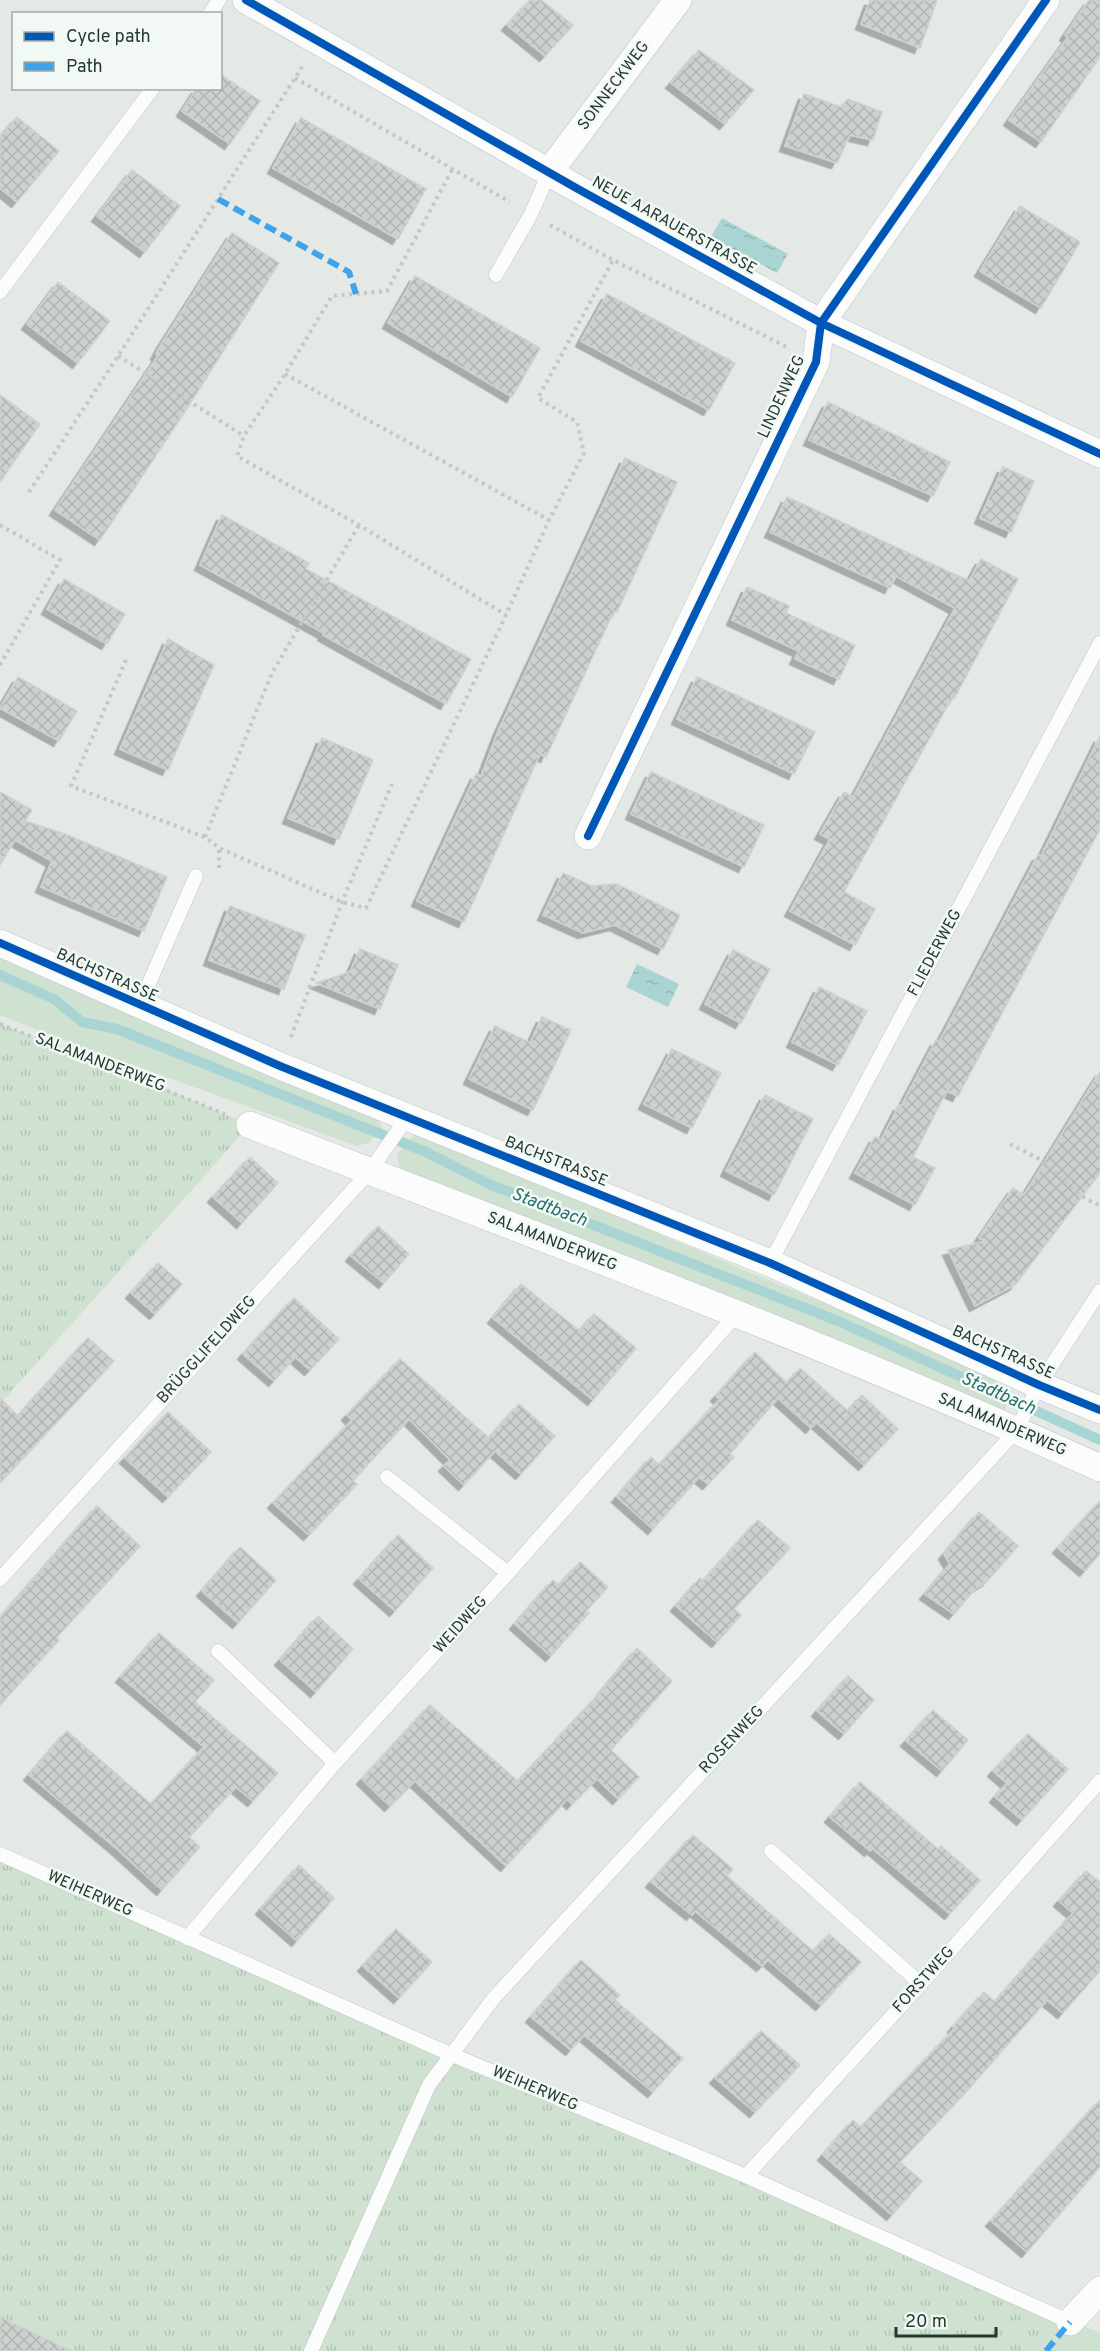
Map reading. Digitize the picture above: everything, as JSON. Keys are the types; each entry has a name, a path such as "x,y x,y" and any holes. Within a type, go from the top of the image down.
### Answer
{"street":[{"name":"NEUE AARAUERSTRASSE","path":"246,0 288,9 319,41 821,323 1100,454"},
{"name":"SONNECKWEG","path":"550,171 678,0"},
{"name":"LINDENWEG","path":"588,836 816,362 821,323 1046,0"},
{"name":"BACHSTRASSE","path":"0,942 404,1121 770,1263 1039,1385 1100,1410"},
{"name":"SALAMANDERWEG","path":"250,1125 375,1165 1017,1429 1100,1468"},
{"path":"1070,2322 1100,2290"}],"lane":[{"path":"0,292 152,90"},
{"path":"496,275 531,214 550,171"},
{"name":"FLIEDERWEG","path":"770,1263 1100,643"},
{"path":"140,1005 196,876"},
{"name":"BRÜGGLIFELDWEG","path":"0,1579 375,1165 404,1121"},
{"name":"ROSENWEG","path":"311,2351 429,2085 450,2054 493,1999 1017,1429 1039,1385 1100,1292"},
{"name":"WEIDWEG","path":"187,1938 335,1763 508,1573 737,1314"},
{"path":"387,1477 508,1573"},
{"path":"218,1651 335,1763"},
{"name":"FORSTWEG","path":"746,2176 921,1984 1100,1781"},
{"path":"771,1851 921,1984"},
{"name":"WEIHERWEG","path":"0,1854 450,2054 746,2176 1070,2322"}],"path":[{"path":"28,492 118,356 319,41"},
{"path":"452,170 387,291 332,296 244,436 237,456 359,525 506,615"},
{"path":"126,660 71,786 205,837 219,848 342,902 366,908 549,520 584,453 577,422 538,398 613,260"},
{"path":"118,356 244,436"},
{"path":"285,374 549,520"},
{"path":"0,525 60,560 0,665"},
{"path":"205,837 272,673 359,525"},
{"path":"280,1066 342,902 392,784"},
{"path":"1010,1144 1043,1162 1059,1178 1093,1203 1100,1205"}],"green space":[{"path":"0,958 377,1115 382,1128 369,1143 357,1146 0,1015"},
{"path":"0,1024 156,1085 250,1125 0,1404"},
{"path":"419,1133 1013,1383 1004,1412 400,1168 397,1155 410,1138"},
{"path":"0,1854 1070,2322 1046,2351 0,2351"},
{"path":"1070,2322 1100,2332 1100,2351 1046,2351"}],"water":[{"path":"722,218 788,254 777,273 711,237"},
{"path":"637,964 679,984 668,1007 626,987"}],"building":[{"path":"530,0 541,0 573,25 545,56 507,25"},
{"path":"870,0 937,0 920,48 861,24"},
{"path":"1089,0 1100,0 1100,57 1041,142 1009,120 1068,37 1065,35"},
{"path":"699,50 754,90 725,124 671,83"},
{"path":"222,75 260,101 230,144 182,111 196,90 222,90"},
{"path":"804,94 841,107 848,99 882,112 873,140 850,135 837,163 785,146"},
{"path":"17,117 59,151 17,202 0,188 0,137"},
{"path":"301,118 426,189 398,239 273,168"},
{"path":"132,170 180,206 145,252 97,216"},
{"path":"1020,206 1080,242 1041,308 980,271"},
{"path":"232,233 279,263 100,540 55,510 158,356 156,354 162,343"},
{"path":"415,276 540,348 512,397 388,323"},
{"path":"58,282 110,321 78,363 27,324"},
{"path":"607,294 735,363 709,410 581,341"},
{"path":"0,395 40,424 0,482"},
{"path":"828,402 950,462 933,496 809,440"},
{"path":"625,458 677,482 546,757 540,754 464,922 417,901 476,774 481,776 499,729"},
{"path":"1003,467 1034,481 1011,532 980,518"},
{"path":"787,497 969,581 981,559 1018,579 954,699 952,698 844,892 875,909 855,945 790,911 830,839 820,834 844,792 853,797 955,608 896,576 890,588 770,532"},
{"path":"222,515 309,563 306,569 471,659 446,704 200,565"},
{"path":"64,579 125,614 107,644 47,609"},
{"path":"747,587 789,606 786,613 855,645 839,679 795,659 799,651 732,620"},
{"path":"168,639 214,665 168,770 120,749"},
{"path":"18,677 77,711 59,741 0,708"},
{"path":"697,677 815,732 794,774 677,719"},
{"path":"1100,736 1100,829 958,1096 947,1091 913,1157 935,1168 915,1205 855,1173 875,1137 881,1140 936,1040 939,1042 1038,855 1041,856"},
{"path":"322,738 373,760 339,839 288,818"},
{"path":"651,772 764,825 744,867 631,814"},
{"path":"0,792 32,810 25,821 65,834 167,877 144,931 41,887 52,861 15,840 0,865"},
{"path":"563,873 592,886 617,884 680,915 663,949 615,925 583,933 543,915"},
{"path":"230,906 305,935 284,989 209,960"},
{"path":"360,949 398,965 380,1009 316,983 350,972"},
{"path":"733,950 770,969 741,1023 705,1004"},
{"path":"819,987 867,1011 838,1065 792,1042"},
{"path":"542,1017 571,1030 533,1110 469,1079 495,1026 530,1043"},
{"path":"672,1049 721,1073 692,1128 644,1104"},
{"path":"1100,1072 1100,1173 1015,1285 975,1306 948,1250 985,1241 979,1238 1013,1188 1024,1195"},
{"path":"765,1095 813,1119 774,1195 726,1171"},
{"path":"250,1157 278,1183 242,1223 213,1197"},
{"path":"378,1226 409,1254 384,1283 351,1256"},
{"path":"158,1263 182,1284 155,1314 131,1293"},
{"path":"521,1284 580,1331 594,1314 636,1348 593,1400 493,1318"},
{"path":"294,1298 339,1339 310,1370 295,1357 274,1381 243,1354"},
{"path":"88,1338 114,1361 0,1483 0,1398 18,1416"},
{"path":"755,1352 787,1383 800,1368 848,1411 862,1395 898,1429 864,1465 816,1422 811,1428 778,1398 730,1454 734,1457 708,1484 699,1477 653,1529 617,1497 651,1457 659,1465 720,1399 716,1396"},
{"path":"400,1359 489,1438 519,1404 555,1436 521,1474 495,1451 464,1485 444,1466 450,1460 409,1419 353,1481 357,1484 309,1535 273,1503 352,1420 347,1415"},
{"path":"168,1412 211,1452 168,1497 125,1458"},
{"path":"1100,1501 1100,1554 1085,1571 1058,1548"},
{"path":"97,1506 140,1546 56,1638 59,1640 0,1705 0,1618"},
{"path":"979,1512 1018,1546 988,1580 975,1589 954,1614 925,1594 950,1564 944,1554"},
{"path":"758,1520 790,1548 734,1609 741,1615 717,1642 676,1606 700,1578 703,1581"},
{"path":"398,1535 433,1568 395,1611 359,1579"},
{"path":"240,1547 276,1580 238,1623 202,1591"},
{"path":"580,1562 608,1587 586,1611 589,1613 551,1656 515,1624 553,1580 559,1585"},
{"path":"318,1616 353,1649 316,1692 280,1660"},
{"path":"159,1633 214,1680 195,1702 278,1773 253,1801 236,1787 189,1837 200,1847 162,1890 29,1775 67,1731 151,1804 204,1747 121,1677"},
{"path":"637,1648 672,1681 611,1750 639,1777 618,1799 597,1779 572,1804 567,1799 506,1866 415,1781 390,1806 362,1779 430,1705 518,1781 600,1693"},
{"path":"848,1676 874,1700 844,1734 817,1711"},
{"path":"933,1710 968,1740 942,1771 906,1741"},
{"path":"1028,1734 1068,1769 1022,1820 995,1797 1007,1783 993,1771"},
{"path":"860,1782 938,1849 941,1846 980,1880 950,1914 872,1848 870,1851 830,1817"},
{"path":"693,1835 733,1869 727,1876 813,1951 829,1934 861,1962 821,2005 768,1960 762,1966 695,1911 692,1915 651,1882"},
{"path":"299,1865 334,1898 297,1941 261,1909"},
{"path":"1086,1871 1100,1882 1100,1971 1063,2013 1047,2000 900,2162 922,2181 892,2215 823,2155 853,2120 861,2127 955,2028 953,2027 984,1992 995,2002 1073,1913 1059,1901"},
{"path":"396,1929 432,1962 399,1998 363,1966"},
{"path":"581,1960 620,1995 615,2000 683,2058 653,2092 584,2035 571,2050 531,2017"},
{"path":"761,2031 800,2065 755,2112 715,2078"},
{"path":"1100,2100 1100,2167 1027,2252 991,2221"},
{"path":"0,2317 71,2351 0,2351"}],"waterway":[{"name":"Stadtbach","path":"0,975 54,999 82,1022 117,1029 426,1152 489,1184 838,1321 1100,1440"}],"marked path":[{"path":"218,199 349,272 356,294"},
{"path":"1046,2351 1070,2322"}],"cycle path":[{"path":"246,0 578,189 821,323 1100,454"},
{"path":"588,836 816,362 821,323 1046,0"},
{"path":"0,943 280,1066 770,1263 1039,1385 1100,1410"}]}
